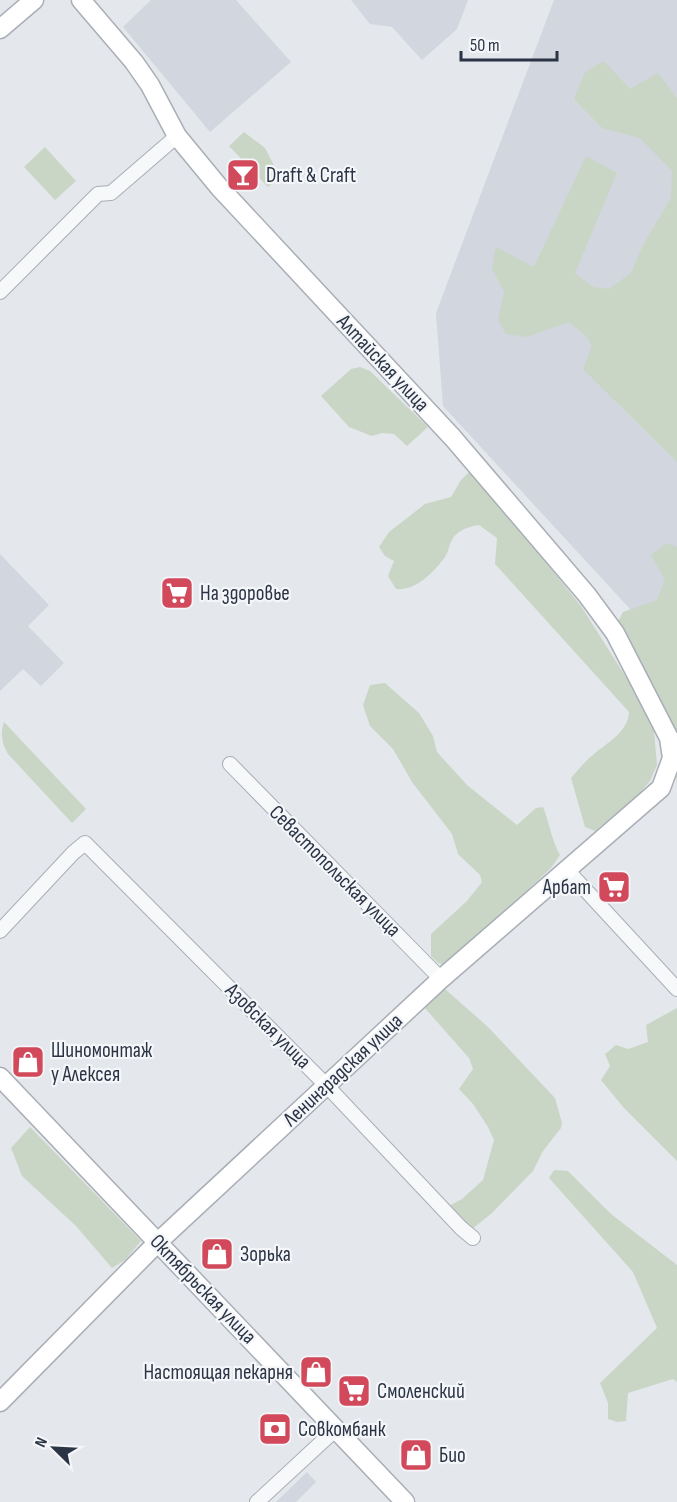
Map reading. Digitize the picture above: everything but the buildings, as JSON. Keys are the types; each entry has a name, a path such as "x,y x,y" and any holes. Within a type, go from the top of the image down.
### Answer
{"street":[{"path":"0,29 34,0"},
{"name":"Алтайская улица","path":"81,0 134,63 150,85 177,136 219,187 453,438 587,595 615,633 669,738"},
{"path":"0,292 98,194 111,193 177,136"},
{"name":"Ленинградская улица","path":"0,1402 158,1242 441,979 662,788 672,758 669,738"},
{"name":"Севастопольская улица","path":"230,764 441,979"},
{"name":"Азовская улица","path":"0,931 85,843 327,1086 473,1238"},
{"path":"568,871 676,989"},
{"name":"Октябрьская улица","path":"0,1077 405,1502"},
{"path":"257,1502 336,1429"}],"shaded area":[{"path":"151,0 236,0 291,62 210,132 123,27"},
{"path":"351,0 468,0 457,29 422,60 392,27 370,24"},
{"path":"554,0 677,0 677,660 443,406 436,313"},
{"path":"0,554 49,605 28,626 64,663 41,686 23,669 0,691"},
{"path":"307,1472 316,1482 296,1502 276,1502"}],"green space":[{"path":"604,61 630,89 658,73 677,98 677,462 583,369 592,346 587,337 569,322 527,337 506,334 498,320 504,292 492,268 496,247 534,267 586,156 617,173 575,273 593,287 609,289 631,273 643,245 671,198 672,171 640,138 602,128 574,99 585,72"},
{"path":"244,132 265,148 280,177 268,187 229,146"},
{"path":"45,147 76,181 55,200 24,167"},
{"path":"360,367 370,371 428,427 407,446 394,434 382,433 372,436 349,427 321,396 351,369"},
{"path":"471,470 581,606 646,709 654,731 657,765 650,781 637,796 595,831 585,827 571,778 621,731 629,712 495,564 497,538 479,525 465,528 455,536 436,569 417,584 396,589 388,576 394,561 385,556 379,547 389,532 425,504 451,497 461,480"},
{"path":"667,543 677,547 677,785 673,743 617,623 623,612 657,600 665,580 651,555"},
{"path":"385,683 419,713 433,736 437,752 467,785 517,825 536,808 543,807 560,855 551,868 447,966 438,963 431,956 431,934 467,901 482,882 480,875 458,854 452,834 412,782 393,749 370,726 363,705 370,685"},
{"path":"4,722 86,809 72,823 8,754 2,739"},
{"path":"445,989 488,1027 555,1098 562,1123 533,1171 492,1213 471,1230 447,1207 462,1199 483,1180 494,1140 473,1104 459,1089 473,1069 469,1058 424,1007"},
{"path":"677,1008 677,1161 624,1108 601,1080 610,1066 605,1054 616,1045 628,1049 648,1042 646,1025"},
{"path":"30,1127 141,1241 125,1260 112,1268 76,1226 22,1176 11,1148"},
{"path":"554,1170 568,1171 611,1214 677,1265 677,1382 673,1379 628,1393 626,1421 617,1422 608,1419 608,1403 600,1383 657,1328 633,1272 549,1178"}],"place":[{"name":"Draft & Craft","path":"243,175"},
{"name":"На здоровье","path":"177,593"},
{"name":"Арбат","path":"614,887"},
{"name":"Шиномонтаж у Алексея","path":"28,1062"},
{"name":"Зорька","path":"217,1254"},
{"name":"Настоящая пекарня","path":"316,1372"},
{"name":"Смоленский","path":"354,1391"},
{"name":"Совкомбанк","path":"275,1429"},
{"name":"Био","path":"416,1455"}]}
